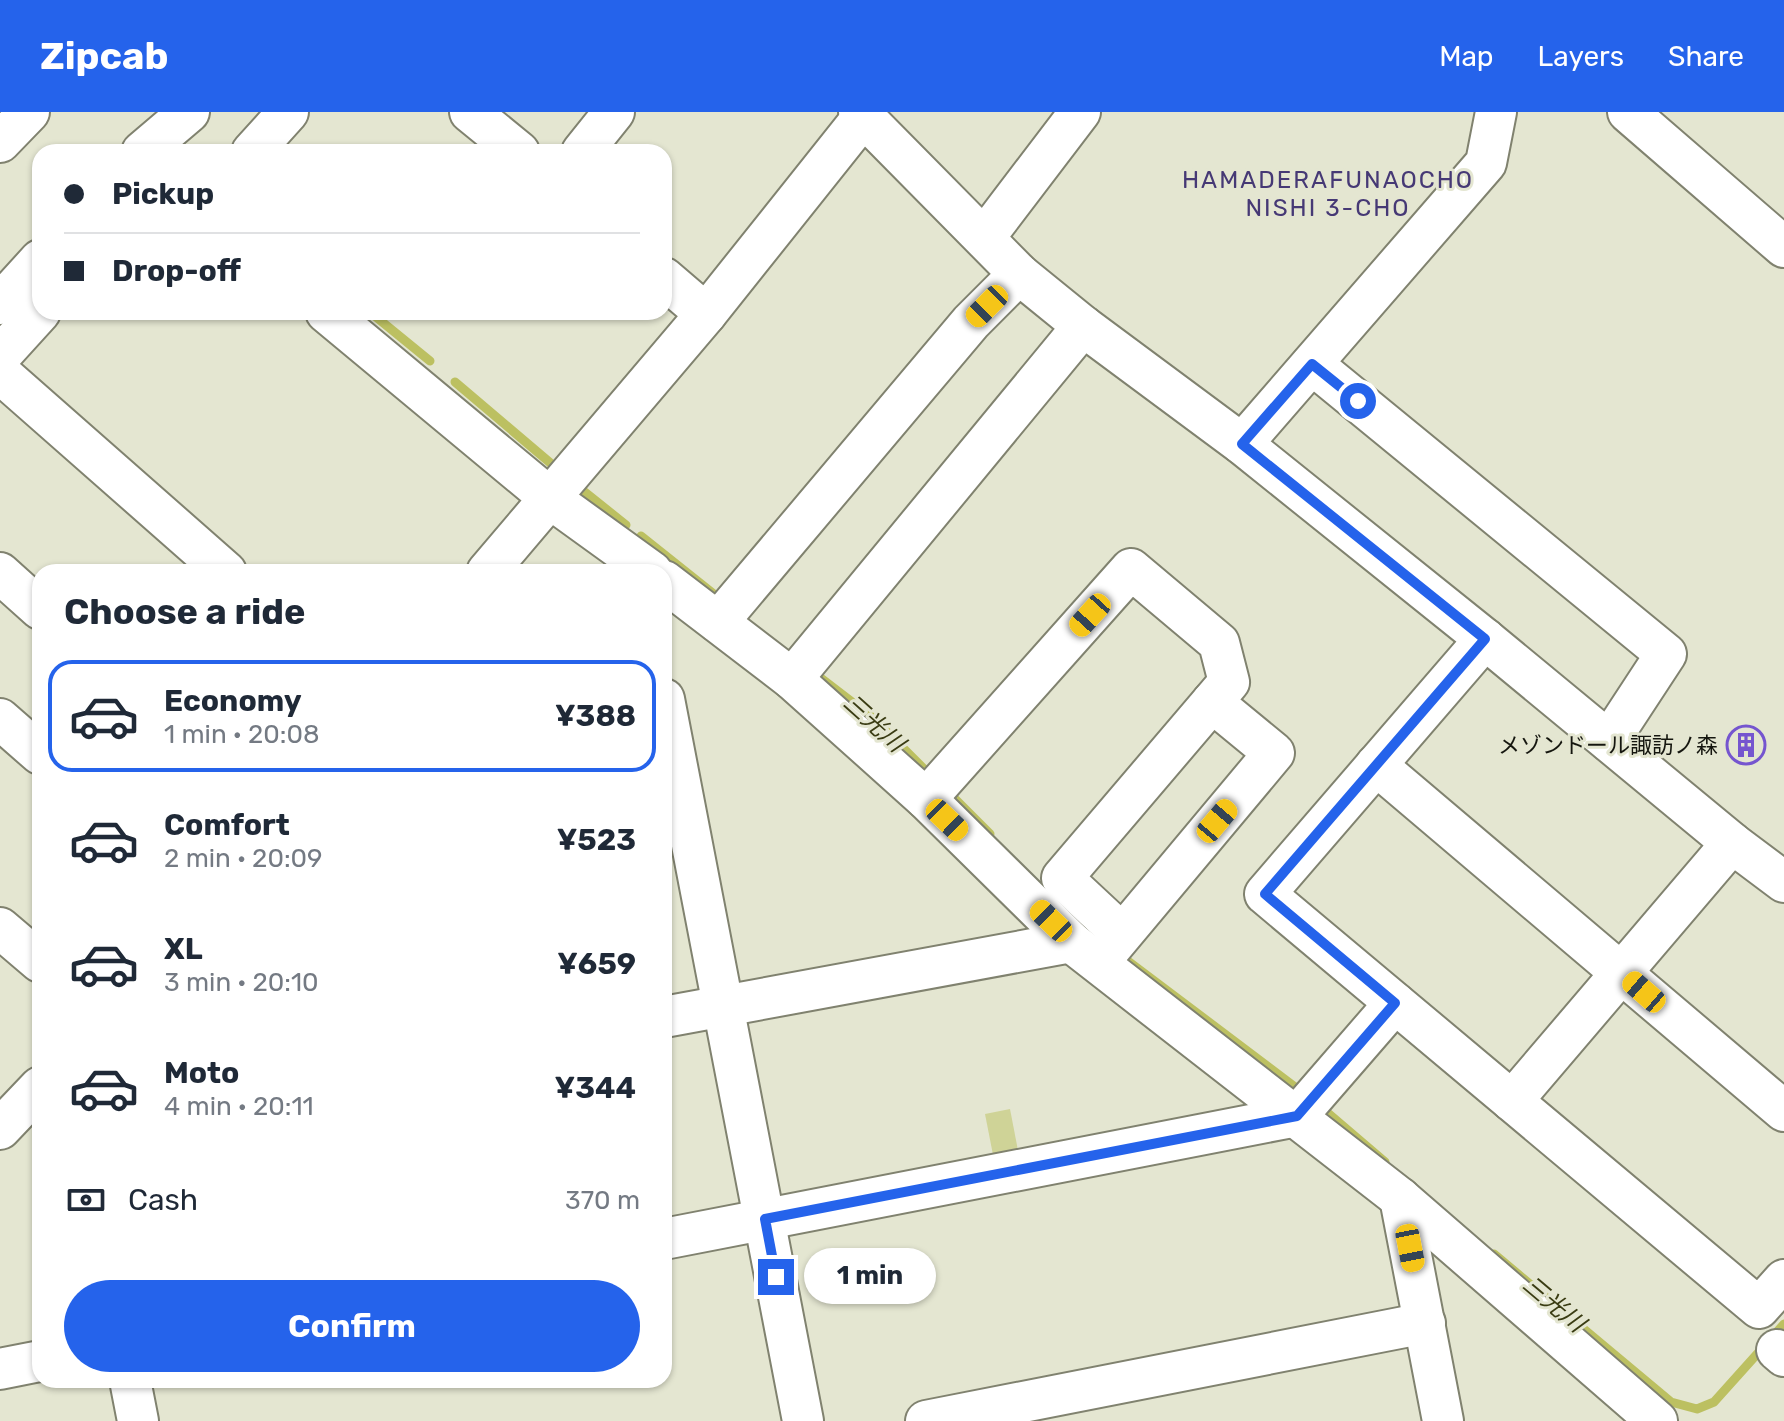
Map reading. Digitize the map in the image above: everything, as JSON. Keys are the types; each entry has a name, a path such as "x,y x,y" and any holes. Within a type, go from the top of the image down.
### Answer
{"street":[{"path":"0,142 29,112"},
{"path":"259,144 288,112"},
{"path":"470,112 509,144"},
{"path":"588,144 614,112"},
{"path":"984,238 1080,112"},
{"path":"1242,444 1486,163 1496,112"},
{"path":"1628,112 1784,247"},
{"path":"494,564 706,314 863,114 1019,274 1083,326 1242,444 1784,882"},
{"path":"0,304 32,269"},
{"path":"718,622 971,322 1019,274"},
{"path":"672,285 706,314"},
{"path":"0,356 33,320"},
{"path":"336,320 551,499 638,564"},
{"path":"792,679 1083,326"},
{"path":"1312,364 1666,654 1609,741"},
{"path":"0,373 217,564"},
{"path":"926,799 1131,569 1219,643 1229,682 1062,878 1097,946"},
{"path":"0,573 32,602"},
{"path":"672,589 792,679 1097,946 1309,1103 1400,1198 1657,1421"},
{"path":"1485,639 1265,894 1759,1308 1784,1280"},
{"path":"672,1016 1097,946 1274,753 1212,702"},
{"path":"0,719 32,747"},
{"path":"1376,765 1784,1111"},
{"path":"673,790 725,1006 803,1421"},
{"path":"1512,1101 1732,843"},
{"path":"0,928 32,955"},
{"path":"672,1237 1309,1103 1395,1003"},
{"path":"0,1129 32,1095"},
{"path":"1400,1198 1443,1421"},
{"path":"926,1421 1425,1323"},
{"path":"0,1369 32,1363"},
{"path":"132,1388 138,1421"}],"green space":[{"path":"1010,1109 1020,1161 995,1165 985,1114"}],"waterway":[{"name":"三光川","path":"380,320 430,361"},
{"name":"三光川","path":"455,382 561,472"},
{"name":"三光川","path":"581,489 626,525"},
{"name":"三光川","path":"641,536 715,595"},
{"name":"三光川","path":"813,672 873,718 933,778"},
{"name":"三光川","path":"950,794 990,834"},
{"name":"三光川","path":"1120,955 1303,1093"},
{"name":"三光川","path":"1323,1109 1385,1162"},
{"name":"三光川","path":"1494,1254 1671,1402 1697,1409 1714,1402 1784,1324"}],"place":[{"name":"メゾンドール諏訪ノ森","path":"1746,745"}],"district":[{"name":"HAMADERAFUNAOCHO NISHI 3-CHO","path":"1328,194"}],"route":[{"path":"776,1277 765,1219 1297,1116 1395,1003 1265,894 1485,639 1242,444 1312,364 1358,401"}]}
